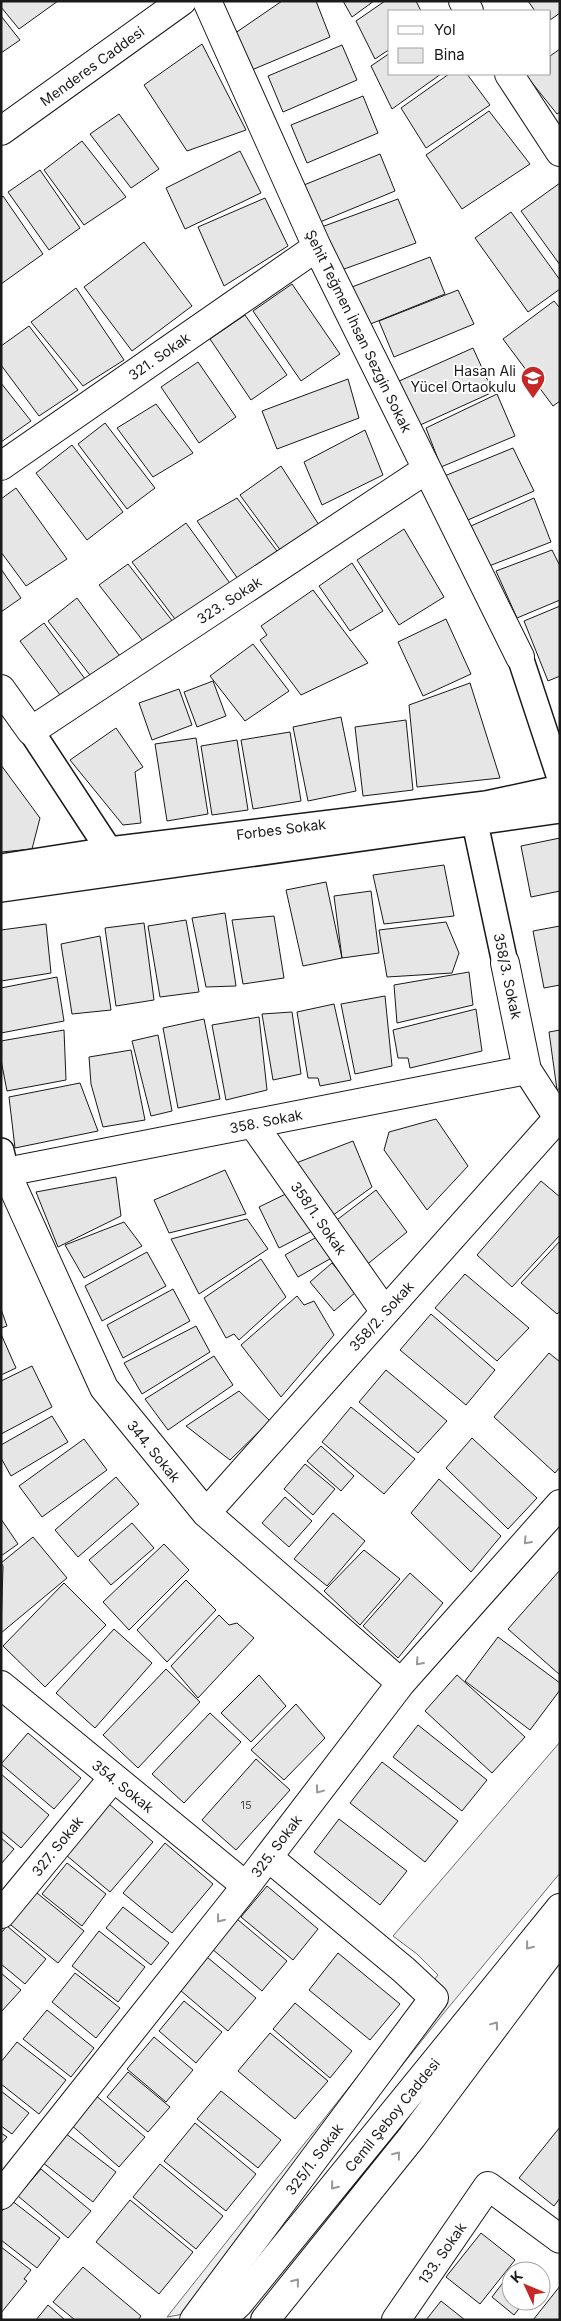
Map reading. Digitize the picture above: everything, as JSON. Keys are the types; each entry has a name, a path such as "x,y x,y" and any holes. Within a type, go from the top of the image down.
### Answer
{"street":[{"name":"Menderes Caddesi","path":"1,131 182,1"},
{"name":"Şehit Teğmen İhsan Sezgin Sokak","path":"207,1 317,247 520,656"},
{"path":"510,75 557,143"},
{"name":"321. Sokak","path":"1,466 317,247"},
{"name":"323. Sokak","path":"31,732 427,469"},
{"path":"520,656 560,778"},
{"path":"1,689 109,850"},
{"name":"Forbes Sokak","path":"1,867 109,850 486,804 560,788"},
{"name":"Forbes Sokak","path":"1,889 560,810"},
{"name":"358/3. Sokak","path":"475,823 527,1070 559,1120"},
{"name":"358. Sokak","path":"3,1162 253,1124 527,1070"},
{"name":"358/2. Sokak","path":"206,1514 559,1120"},
{"name":"358/1. Sokak","path":"253,1124 385,1312"},
{"name":"344. Sokak","path":"3,1162 104,1388 206,1514 401,1682"},
{"name":"325. Sokak","path":"1,2195 246,1886 401,1682 560,1504"},
{"name":"354. Sokak","path":"1,1686 246,1886"},
{"name":"327. Sokak","path":"1,1914 113,1778"},
{"name":"325/1. Sokak","path":"194,2320 434,1998 404,1970 268,1857"},
{"name":"Cemil Şeboy Caddesi","path":"221,2320 239,2303 560,1908"},
{"name":"Cemil Şeboy Caddesi","path":"266,2320 412,2137 560,1940"},
{"name":"133. Sokak","path":"396,2320 488,2186 560,2239"}],"shaded area":[{"path":"560,1742 560,1873 443,2014 207,2310 167,2317 438,1975 417,1954 393,1936"}],"building":[{"path":"1,1 58,1 19,29 1,7"},
{"path":"282,1 316,1 330,37 247,72 228,38"},
{"path":"343,1 374,1 352,17"},
{"path":"385,1 416,1 420,10 388,10 388,50 375,59 356,21"},
{"path":"528,1 560,1 560,13 551,19 551,10 534,10"},
{"path":"1,16 20,40 1,53"},
{"path":"202,44 246,130 187,151 144,85"},
{"path":"342,45 357,80 283,112 268,76"},
{"path":"560,49 560,112 557,114 526,75 551,75 551,55"},
{"path":"388,54 388,75 440,75 392,109 371,66"},
{"path":"448,75 468,75 490,105 426,148 401,108"},
{"path":"363,96 378,133 307,163 291,125"},
{"path":"489,111 530,164 462,209 426,155"},
{"path":"119,114 159,169 131,188 90,134"},
{"path":"82,141 126,197 84,225 44,170"},
{"path":"240,151 261,193 185,229 166,188"},
{"path":"380,154 395,191 320,222 304,185"},
{"path":"40,170 80,228 49,250 8,192"},
{"path":"560,183 560,265 521,211"},
{"path":"3,196 43,254 1,284 1,198"},
{"path":"265,198 288,246 224,286 198,227"},
{"path":"398,199 416,243 336,272 316,229"},
{"path":"511,212 560,280 560,289 528,312 475,238"},
{"path":"144,242 192,306 132,351 84,287"},
{"path":"430,257 445,294 368,325 352,287"},
{"path":"292,284 340,354 301,381 253,311"},
{"path":"76,288 124,360 83,386 31,322"},
{"path":"458,290 474,324 394,357 379,321"},
{"path":"554,301 560,308 560,401 553,406 503,339"},
{"path":"245,315 287,375 251,400 210,339"},
{"path":"29,326 78,390 39,416 1,365 1,346"},
{"path":"473,348 493,392 418,426 397,382"},
{"path":"198,362 236,417 199,443 161,387"},
{"path":"348,379 359,418 277,449 262,411"},
{"path":"1,383 31,421 1,442"},
{"path":"497,394 515,436 441,467 426,428"},
{"path":"156,404 193,453 153,477 117,428"},
{"path":"105,423 155,488 127,509 78,444"},
{"path":"365,430 383,475 322,505 304,462"},
{"path":"72,445 123,512 87,540 36,473"},
{"path":"513,448 534,491 461,523 442,477"},
{"path":"281,466 319,525 281,551 240,495"},
{"path":"16,488 67,559 26,586 1,552 1,499"},
{"path":"237,498 283,559 243,586 197,521"},
{"path":"534,498 551,542 489,566 471,526"},
{"path":"186,523 232,586 178,623 132,562"},
{"path":"404,529 444,597 399,625 357,560"},
{"path":"552,550 560,566 560,600 517,618 496,571"},
{"path":"352,563 383,611 350,631 319,586"},
{"path":"128,564 177,627 147,646 99,585"},
{"path":"1,569 21,598 1,612"},
{"path":"313,590 368,663 301,695 260,640 267,635 261,626"},
{"path":"77,598 122,659 93,679 48,621"},
{"path":"560,606 560,676 548,681 524,621"},
{"path":"446,619 471,674 423,696 398,642"},
{"path":"44,623 88,683 63,699 20,641"},
{"path":"253,644 289,691 245,721 210,676"},
{"path":"213,681 226,716 197,727 184,692"},
{"path":"470,683 500,778 417,787 409,705"},
{"path":"179,689 192,725 152,740 139,703"},
{"path":"341,717 356,791 308,801 293,727"},
{"path":"406,720 413,790 363,796 355,727"},
{"path":"116,728 143,767 135,772 141,823 123,825 70,760"},
{"path":"290,732 301,801 253,809 241,740"},
{"path":"196,738 208,814 167,821 155,744"},
{"path":"237,740 248,810 212,815 201,746"},
{"path":"1,765 40,818 32,849 1,852"},
{"path":"560,838 560,891 531,897 521,846"},
{"path":"444,865 454,916 384,924 373,875"},
{"path":"326,882 342,958 303,966 286,890"},
{"path":"371,891 379,953 342,958 334,896"},
{"path":"225,913 236,986 206,987 192,918"},
{"path":"274,916 284,978 243,984 232,920"},
{"path":"186,920 199,992 160,997 148,926"},
{"path":"446,922 459,953 452,973 387,977 379,930"},
{"path":"144,923 154,1000 116,1006 105,928"},
{"path":"46,924 51,973 1,981 1,930"},
{"path":"560,926 560,985 544,988 533,931"},
{"path":"100,936 111,1010 72,1014 61,944"},
{"path":"469,972 473,1005 397,1023 394,985"},
{"path":"57,977 64,1021 1,1033 1,988"},
{"path":"385,996 392,1066 355,1074 341,1004"},
{"path":"334,1004 351,1080 320,1086 318,1078 308,1078 297,1012"},
{"path":"476,1009 482,1051 410,1068 408,1058 398,1058 393,1030"},
{"path":"292,1012 301,1074 273,1080 262,1014"},
{"path":"259,1017 267,1090 226,1100 212,1025"},
{"path":"204,1019 220,1099 178,1108 163,1028"},
{"path":"64,1030 66,1080 7,1091 1,1060 1,1041"},
{"path":"560,1030 560,1088 557,1090 549,1032"},
{"path":"158,1035 172,1111 151,1116 132,1041"},
{"path":"131,1050 145,1120 103,1127 91,1084 89,1057"},
{"path":"80,1083 98,1131 15,1148 9,1097"},
{"path":"436,1119 468,1166 427,1210 384,1150 389,1132"},
{"path":"353,1141 372,1187 325,1221 291,1165"},
{"path":"225,1170 246,1214 169,1233 154,1200"},
{"path":"116,1177 121,1216 58,1247 36,1192"},
{"path":"541,1181 560,1197 560,1235 512,1287 477,1255"},
{"path":"296,1189 316,1229 279,1248 259,1207"},
{"path":"376,1190 407,1232 359,1271 329,1226"},
{"path":"247,1219 268,1249 199,1294 171,1239"},
{"path":"124,1222 142,1246 84,1278 65,1245"},
{"path":"322,1234 335,1256 298,1277 285,1255"},
{"path":"560,1241 560,1311 557,1314 521,1283"},
{"path":"147,1252 166,1286 102,1321 85,1286"},
{"path":"261,1259 286,1297 239,1340 234,1334 226,1338 204,1298"},
{"path":"332,1263 356,1292 334,1311 310,1282"},
{"path":"465,1274 529,1328 497,1361 435,1308"},
{"path":"173,1289 190,1321 123,1358 107,1325"},
{"path":"297,1296 304,1305 314,1301 334,1335 281,1397 241,1345"},
{"path":"1,1309 7,1326 1,1328"},
{"path":"431,1314 495,1370 466,1405 400,1350"},
{"path":"196,1326 210,1352 142,1394 124,1363"},
{"path":"1,1334 16,1368 1,1375"},
{"path":"549,1353 560,1362 560,1467 555,1473 494,1417"},
{"path":"214,1356 233,1385 168,1430 145,1399"},
{"path":"32,1366 52,1407 1,1434 1,1381"},
{"path":"386,1370 447,1421 418,1453 359,1402"},
{"path":"239,1391 270,1421 230,1460 186,1426"},
{"path":"351,1407 415,1459 384,1494 322,1442"},
{"path":"52,1416 68,1442 11,1476 1,1458 1,1445"},
{"path":"472,1438 537,1498 508,1529 446,1468"},
{"path":"84,1439 107,1470 42,1517 19,1486"},
{"path":"321,1446 354,1476 341,1491 307,1461"},
{"path":"305,1464 335,1489 313,1515 284,1489"},
{"path":"116,1477 139,1504 78,1557 55,1530"},
{"path":"439,1479 501,1536 471,1572 411,1513"},
{"path":"285,1497 312,1521 289,1547 262,1523"},
{"path":"333,1513 365,1541 327,1586 294,1559"},
{"path":"1,1519 18,1544 1,1556"},
{"path":"132,1523 154,1548 111,1585 89,1560"},
{"path":"33,1537 67,1578 1,1633 3,1566 1,1563"},
{"path":"164,1544 189,1570 129,1630 103,1602"},
{"path":"364,1550 400,1579 360,1625 324,1591"},
{"path":"560,1570 560,1675 508,1629"},
{"path":"410,1573 443,1603 398,1658 363,1626"},
{"path":"186,1580 216,1610 167,1662 137,1630"},
{"path":"64,1583 106,1625 45,1687 3,1646"},
{"path":"219,1615 229,1625 237,1623 254,1638 198,1698 171,1666"},
{"path":"114,1629 152,1663 95,1728 56,1693"},
{"path":"498,1637 560,1683 560,1690 530,1730 465,1681"},
{"path":"166,1669 200,1702 138,1768 103,1735"},
{"path":"259,1675 286,1706 251,1742 221,1713"},
{"path":"457,1675 525,1737 492,1773 425,1711"},
{"path":"296,1704 325,1738 284,1780 251,1750"},
{"path":"210,1713 241,1742 184,1803 152,1774"},
{"path":"418,1725 487,1780 462,1811 393,1757"},
{"path":"28,1733 81,1778 54,1809 1,1764"},
{"path":"256,1759 290,1790 236,1850 202,1820"},
{"path":"382,1762 458,1821 425,1862 350,1803"},
{"path":"1,1774 49,1815 21,1848 1,1831"},
{"path":"109,1804 153,1842 110,1892 66,1855"},
{"path":"339,1819 407,1871 380,1905 314,1852"},
{"path":"1,1838 14,1849 1,1864"},
{"path":"165,1843 213,1884 172,1933 123,1893"},
{"path":"67,1863 106,1894 82,1926 42,1894"},
{"path":"267,1886 318,1929 293,1960 241,1917"},
{"path":"32,1889 84,1931 58,1963 6,1921"},
{"path":"123,1907 169,1943 151,1965 106,1928"},
{"path":"237,1919 287,1961 262,1991 212,1949"},
{"path":"7,1926 46,1959 25,1984 1,1964 1,1933"},
{"path":"99,1931 145,1967 118,2002 72,1966"},
{"path":"338,1953 400,2004 370,2040 309,1990"},
{"path":"207,1957 256,1998 228,2031 180,1990"},
{"path":"1,1973 21,1990 1,2012"},
{"path":"75,1973 120,2008 96,2038 52,2002"},
{"path":"184,2001 222,2032 196,2063 159,2031"},
{"path":"295,2003 352,2051 330,2078 273,2029"},
{"path":"47,2010 94,2048 71,2077 23,2039"},
{"path":"270,2033 328,2081 295,2119 238,2071"},
{"path":"154,2037 193,2070 166,2102 127,2069"},
{"path":"17,2042 66,2080 39,2114 1,2084 1,2062"},
{"path":"128,2072 170,2107 148,2132 107,2097"},
{"path":"1,2091 29,2113 12,2134 1,2126"},
{"path":"221,2091 281,2140 258,2168 197,2119"},
{"path":"94,2094 145,2137 119,2167 69,2123"},
{"path":"195,2123 256,2174 226,2211 164,2161"},
{"path":"560,2127 560,2198 554,2206 519,2178"},
{"path":"1,2133 7,2137 1,2144"},
{"path":"65,2133 116,2172 93,2202 42,2162"},
{"path":"160,2164 223,2216 196,2249 133,2197"},
{"path":"41,2169 91,2211 68,2238 18,2196"},
{"path":"11,2200 60,2238 37,2268 1,2240 1,2212"},
{"path":"130,2200 193,2252 159,2294 96,2242"},
{"path":"481,2233 515,2260 501,2261 501,2278 480,2304 446,2277"},
{"path":"1,2247 31,2270 24,2279 27,2281 1,2313"},
{"path":"83,2267 141,2316 138,2320 75,2320 53,2302"},
{"path":"501,2285 501,2304 492,2297"},
{"path":"560,2286 560,2320 533,2320 540,2311 551,2311 551,2297"},
{"path":"441,2301 465,2320 426,2320"},
{"path":"48,2305 65,2320 36,2320"},
{"path":"509,2311 517,2311 514,2315"}],"place":[{"name":"Hasan Ali Yücel Ortaokulu","path":"533,399"}]}
